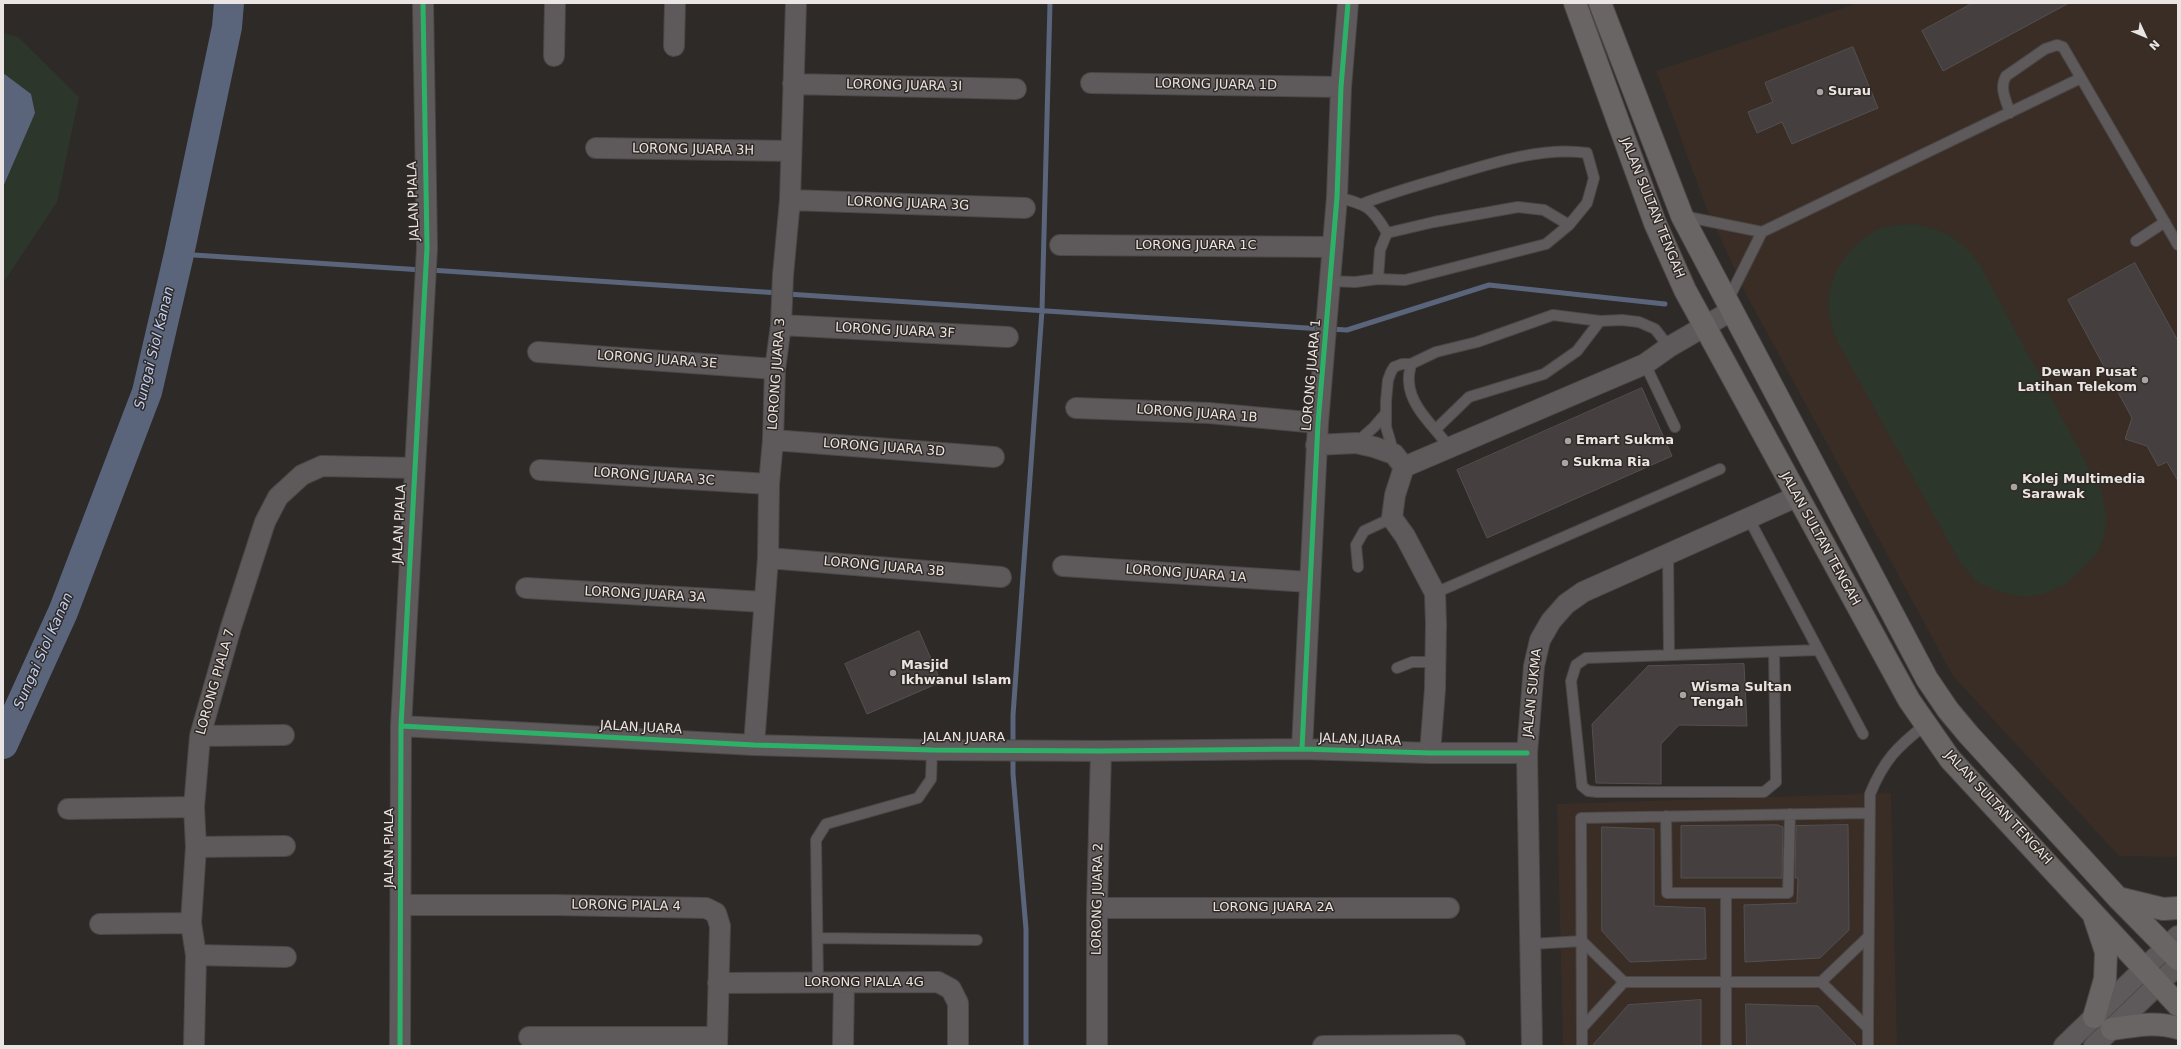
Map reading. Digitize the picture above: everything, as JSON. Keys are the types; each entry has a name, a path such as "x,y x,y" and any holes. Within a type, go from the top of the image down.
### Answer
{"main road":[{"name":"JALAN SULTAN TENGAH","path":"1575,3 1655,223 1685,290 1796,497 1897,680 1925,725 1950,759 2092,910 2178,1005"},
{"name":"JALAN SULTAN TENGAH","path":"1600,3 1682,216 1927,679 1958,722 2118,898 2174,947"},
{"path":"2118,898 2163,909 2178,908"},
{"path":"2092,910 2106,952 2105,979 2094,1017"},
{"path":"2112,1030 2147,1024 2167,1025 2178,1028"}],"street":[{"name":"JALAN PIALA","path":"400,1046 401,726 427,248 423,3"},
{"path":"554,56 556,3"},
{"path":"674,46 675,3"},
{"name":"LORONG JUARA 3","path":"754,745 768,558 769,484 773,440 776,369 790,200 796,3"},
{"name":"LORONG JUARA 1","path":"1302,749 1316,445 1328,323 1337,197 1341,87 1348,3"},
{"name":"LORONG JUARA 1D","path":"1091,83 1341,87"},
{"name":"LORONG JUARA 3I","path":"793,84 1016,89"},
{"name":"LORONG JUARA 3H","path":"596,148 791,151"},
{"name":"LORONG JUARA 3G","path":"790,200 1026,208"},
{"name":"LORONG JUARA 1C","path":"1060,245 1333,247"},
{"path":"1316,445 1356,443 1399,461 1449,447 1645,364 1669,347 1705,326 1729,306"},
{"name":"LORONG JUARA 3F","path":"781,315 1008,337"},
{"name":"LORONG JUARA 3E","path":"538,352 776,369"},
{"name":"LORONG JUARA 1B","path":"1076,408 1209,413 1318,424"},
{"name":"LORONG JUARA 3D","path":"773,440 994,457"},
{"path":"1399,461 1392,518 1405,536 1435,593 1436,662 1430,753"},
{"name":"LORONG PIALA 7","path":"194,1046 196,955 191,922 196,847 194,807 200,736 231,627 265,522 278,496 302,475 322,466 414,468"},
{"name":"LORONG JUARA 3C","path":"540,470 769,484"},
{"name":"JALAN SUKMA","path":"1532,1046 1527,753 1534,666 1540,640 1551,620 1566,604 1583,592 1796,497"},
{"name":"LORONG JUARA 3B","path":"768,558 1001,576"},
{"name":"LORONG JUARA 1A","path":"1063,566 1309,582"},
{"name":"LORONG JUARA 3A","path":"526,588 764,602"},
{"name":"JALAN JUARA","path":"401,726 754,745 932,750 988,749 1101,751 1302,749 1430,753 1527,753"},
{"path":"200,736 284,735"},
{"name":"LORONG JUARA 2","path":"1097,1046 1097,908 1101,751"},
{"path":"68,809 194,807"},
{"path":"196,847 285,846"},
{"name":"LORONG PIALA 4","path":"401,905 555,905 706,908 716,913 720,926 717,1041"},
{"name":"LORONG JUARA 2A","path":"1097,908 1448,908"},
{"path":"100,924 191,922"},
{"path":"2094,1046 2112,1030 2174,947"},
{"path":"196,955 286,957"},
{"path":"2064,1046 2094,1017 2152,976 2178,965"},
{"name":"LORONG PIALA 4G","path":"718,983 938,982 951,990 958,1003 958,1046"},
{"path":"843,1046 844,983"},
{"path":"529,1037 717,1041"},
{"path":"1323,1046 1455,1045"}],"lane":[{"path":"2010,113 2003,91 2002,82 2006,76 2045,49 2057,45 2063,47 2178,245"},
{"path":"1682,216 1762,232 2081,78"},
{"path":"1330,281 1355,282 1378,279 1406,280 1546,244 1569,225 1587,203 1594,178 1587,153 1574,151 1498,161 1362,204"},
{"path":"1337,197 1362,204 1377,216 1387,233"},
{"path":"1387,233 1434,222 1518,207 1544,210 1569,225"},
{"path":"2136,241 2165,222"},
{"path":"1729,306 1762,232"},
{"path":"1378,279 1380,250 1387,233"},
{"path":"1399,461 1386,427 1388,380 1394,367 1402,364 1410,364 1436,352 1477,342 1553,315 1600,321 1622,320 1639,322 1655,329 1669,347"},
{"path":"1436,429 1469,397 1544,374 1577,352 1600,321"},
{"path":"1410,364 1408,382 1413,400 1421,413 1436,429 1449,447"},
{"path":"1645,364 1675,427"},
{"path":"1356,443 1374,427 1386,413"},
{"path":"1435,593 1720,469"},
{"path":"1358,567 1356,545 1364,531 1392,518"},
{"path":"1749,519 1863,734"},
{"path":"1668,553 1669,654"},
{"path":"1774,652 1776,782 1764,792 1588,791 1582,786 1571,681 1576,665 1586,658 1818,650"},
{"path":"1397,668 1412,662 1436,662"},
{"path":"1868,1046 1870,794 1882,768 1891,755 1925,725"},
{"path":"818,983 816,840 826,824 918,798 931,779 932,750"},
{"path":"1582,1046 1580,818 1869,812"},
{"path":"1666,816 1667,893 1788,893 1790,814"},
{"path":"1726,893 1724,982 1726,1046"},
{"path":"1531,944 1582,941 1624,982 1821,982 1868,937"},
{"path":"818,938 977,940"},
{"path":"1582,1028 1624,982"},
{"path":"1821,982 1868,1028"}],"shaded area":[{"name":"Kolej Multimedia Sarawak","path":"1858,3 2178,3 2178,857 2119,856 1953,676 1748,298 1706,207 1656,71"},
{"path":"1891,793 1897,1046 1563,1046 1557,804"}],"green space":[{"path":"3,33 18,37 79,97 57,202 3,283"},
{"path":"1913,224 1935,229 1950,236 1964,246 1979,263 2101,490 2106,515 2105,534 2097,554 2065,585 2043,594 2024,597 2000,592 1978,583 1961,564 1838,343 1833,330 1828,307 1831,284 1849,252 1867,236 1881,228"}],"water":[{"path":"3,73 31,94 35,113 3,187"}],"building":[{"path":"1973,3 2069,3 1943,71 1922,31"},
{"name":"Surau","path":"1853,47 1878,108 1792,144 1782,122 1757,133 1748,112 1773,102 1765,83"},
{"name":"Dewan Pusat Latihan Telekom","path":"2135,263 2178,341 2178,481 2167,462 2158,466 2147,446 2125,439 2132,418 2068,300"},
{"name":"Sukma Ria","path":"1642,388 1672,456 1487,538 1457,470"},
{"name":"Masjid Ikhwanul Islam","path":"919,631 941,682 867,714 845,664"},
{"name":"Wisma Sultan Tengah","path":"1744,664 1747,726 1679,725 1661,744 1661,784 1596,783 1592,724 1648,666"},
{"path":"1778,825 1783,827 1782,878 1681,878 1681,826"},
{"path":"1848,825 1849,930 1820,958 1745,962 1744,905 1797,903 1798,878 1795,878 1796,826"},
{"path":"1602,827 1654,829 1654,906 1705,908 1706,959 1630,962 1602,931"},
{"path":"1701,1000 1701,1046 1592,1046 1628,1005"},
{"path":"1746,1004 1818,1006 1857,1046 1747,1046"}],"waterway":[{"name":"Sungai Siol Kanan","path":"3,744 63,612 147,392 179,254 227,27 229,3"},
{"path":"1013,747 1013,715 1042,310 1050,3"},
{"path":"179,254 422,270"},
{"path":"430,270 779,293"},
{"path":"1330,329 1347,330 1489,285 1665,304"},
{"path":"787,294 1322,329"},
{"path":"1013,755 1013,774 1026,929 1026,1046"}],"cycle path":[{"path":"400,1046 401,726 427,248 423,3"},
{"path":"1302,749 1318,423 1337,197 1341,87 1348,3"},
{"path":"401,726 754,745 932,750 1101,751 1302,749 1430,753 1527,753"}],"place":[{"name":"Surau","path":"1820,92"},
{"name":"Dewan Pusat Latihan Telekom","path":"2145,380"},
{"name":"Emart Sukma","path":"1568,441"},
{"name":"Sukma Ria","path":"1565,463"},
{"name":"Kolej Multimedia Sarawak","path":"2014,487"},
{"name":"Masjid Ikhwanul Islam","path":"893,673"},
{"name":"Wisma Sultan Tengah","path":"1683,695"}]}
